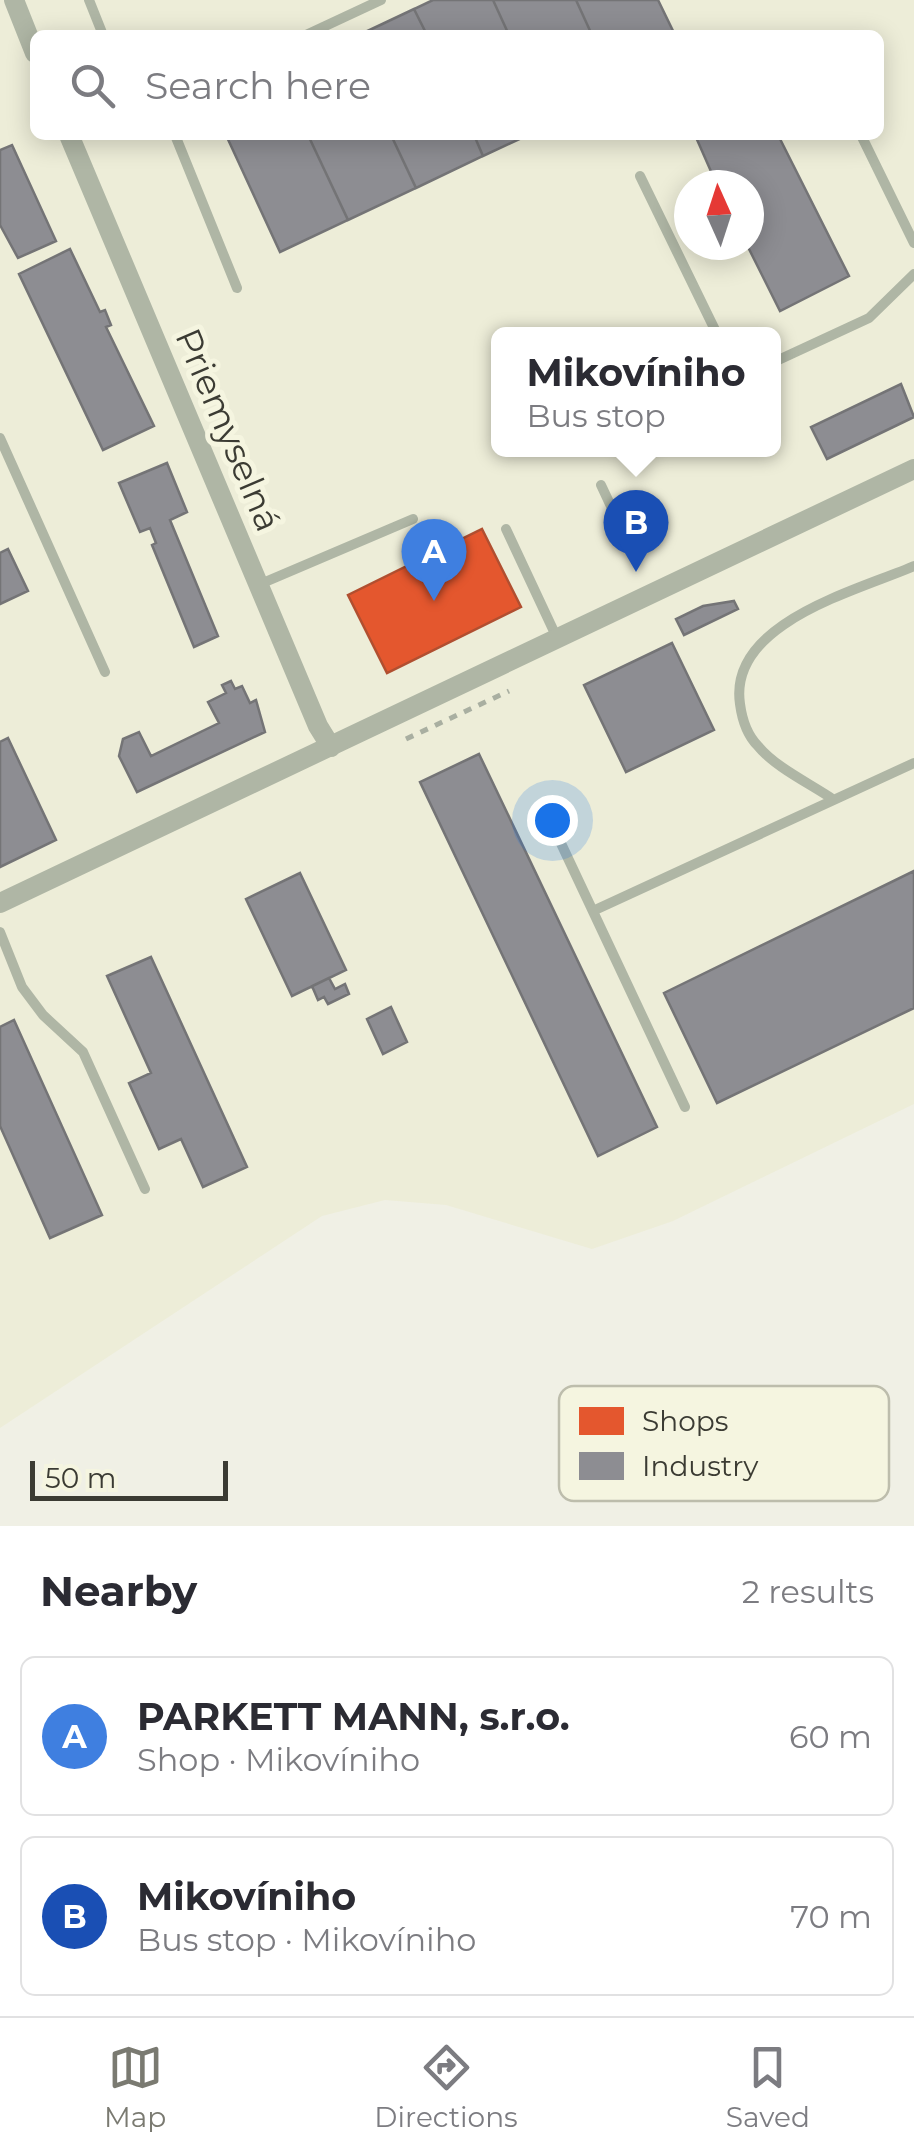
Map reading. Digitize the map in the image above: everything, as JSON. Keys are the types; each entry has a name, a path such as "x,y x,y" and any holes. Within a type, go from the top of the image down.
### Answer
{"street":[{"path":"14,0 30,40"},
{"name":"Priemyselná","path":"71,140 258,585 331,748"},
{"path":"0,903 914,469"}],"lane":[{"path":"89,0 101,30"},
{"path":"317,30 381,0"},
{"path":"176,140 238,288"},
{"path":"864,140 914,244"},
{"path":"640,176 714,327"},
{"path":"781,359 869,318 914,274"},
{"path":"0,438 106,672"},
{"path":"601,485 624,534"},
{"path":"258,585 413,518"},
{"path":"506,529 558,639"},
{"path":"834,800 758,748 743,721 737,684 754,648 786,620 914,566"},
{"path":"595,910 914,763"},
{"path":"542,803 685,1107"},
{"path":"0,932 22,988 43,1015 82,1052 145,1188"}],"path":[{"path":"395,744 510,691"}],"shaded area":[{"path":"0,0 914,0 914,1104 673,1221 592,1249 446,1205 385,1200 322,1216 0,1428"}],"building: Shops":[{"path":"482,529 521,607 387,673 348,595"}],"building: Industry":[{"path":"433,0 493,0 507,30 424,30 414,9"},
{"path":"493,0 576,0 590,30 507,30"},
{"path":"576,0 658,0 673,30 590,30"},
{"path":"414,9 424,30 370,30"},
{"path":"228,140 310,140 348,220 280,252"},
{"path":"310,140 393,140 416,188 348,220"},
{"path":"393,140 476,140 483,156 416,188"},
{"path":"476,140 517,140 483,156"},
{"path":"697,140 781,140 849,276 780,311 754,260 764,260 764,170 710,170"},
{"path":"12,145 56,241 18,258 0,225 0,150"},
{"path":"70,249 100,312 105,310 111,325 106,327 154,426 103,450 19,274"},
{"path":"901,384 914,417 827,459 811,427"},
{"path":"167,463 187,512 170,520 218,636 194,647 152,545 156,543 150,528 140,532 119,483"},
{"path":"8,549 28,591 0,604 0,553"},
{"path":"734,601 738,609 684,635 676,619 703,606"},
{"path":"672,643 714,730 626,772 584,685"},
{"path":"231,681 235,689 242,686 250,703 256,700 265,732 137,792 119,756 123,739 139,732 151,756 219,723 208,702 226,693 222,685"},
{"path":"8,738 56,840 0,867 0,742"},
{"path":"479,754 657,1127 598,1156 420,782"},
{"path":"914,871 914,1008 717,1103 664,993"},
{"path":"300,873 346,970 292,996 246,899"},
{"path":"151,957 247,1167 203,1187 181,1139 159,1149 129,1083 151,1073 107,976"},
{"path":"329,978 335,989 345,984 349,994 328,1004 324,997 318,1000 312,986"},
{"path":"391,1007 407,1042 383,1054 367,1019"},
{"path":"14,1020 102,1215 50,1238 0,1126 0,1027"}],"place":[{"name":"Mikovíniho","path":"636,572"},
{"name":"PARKETT MANN, s.r.o.","path":"434,601"}]}
